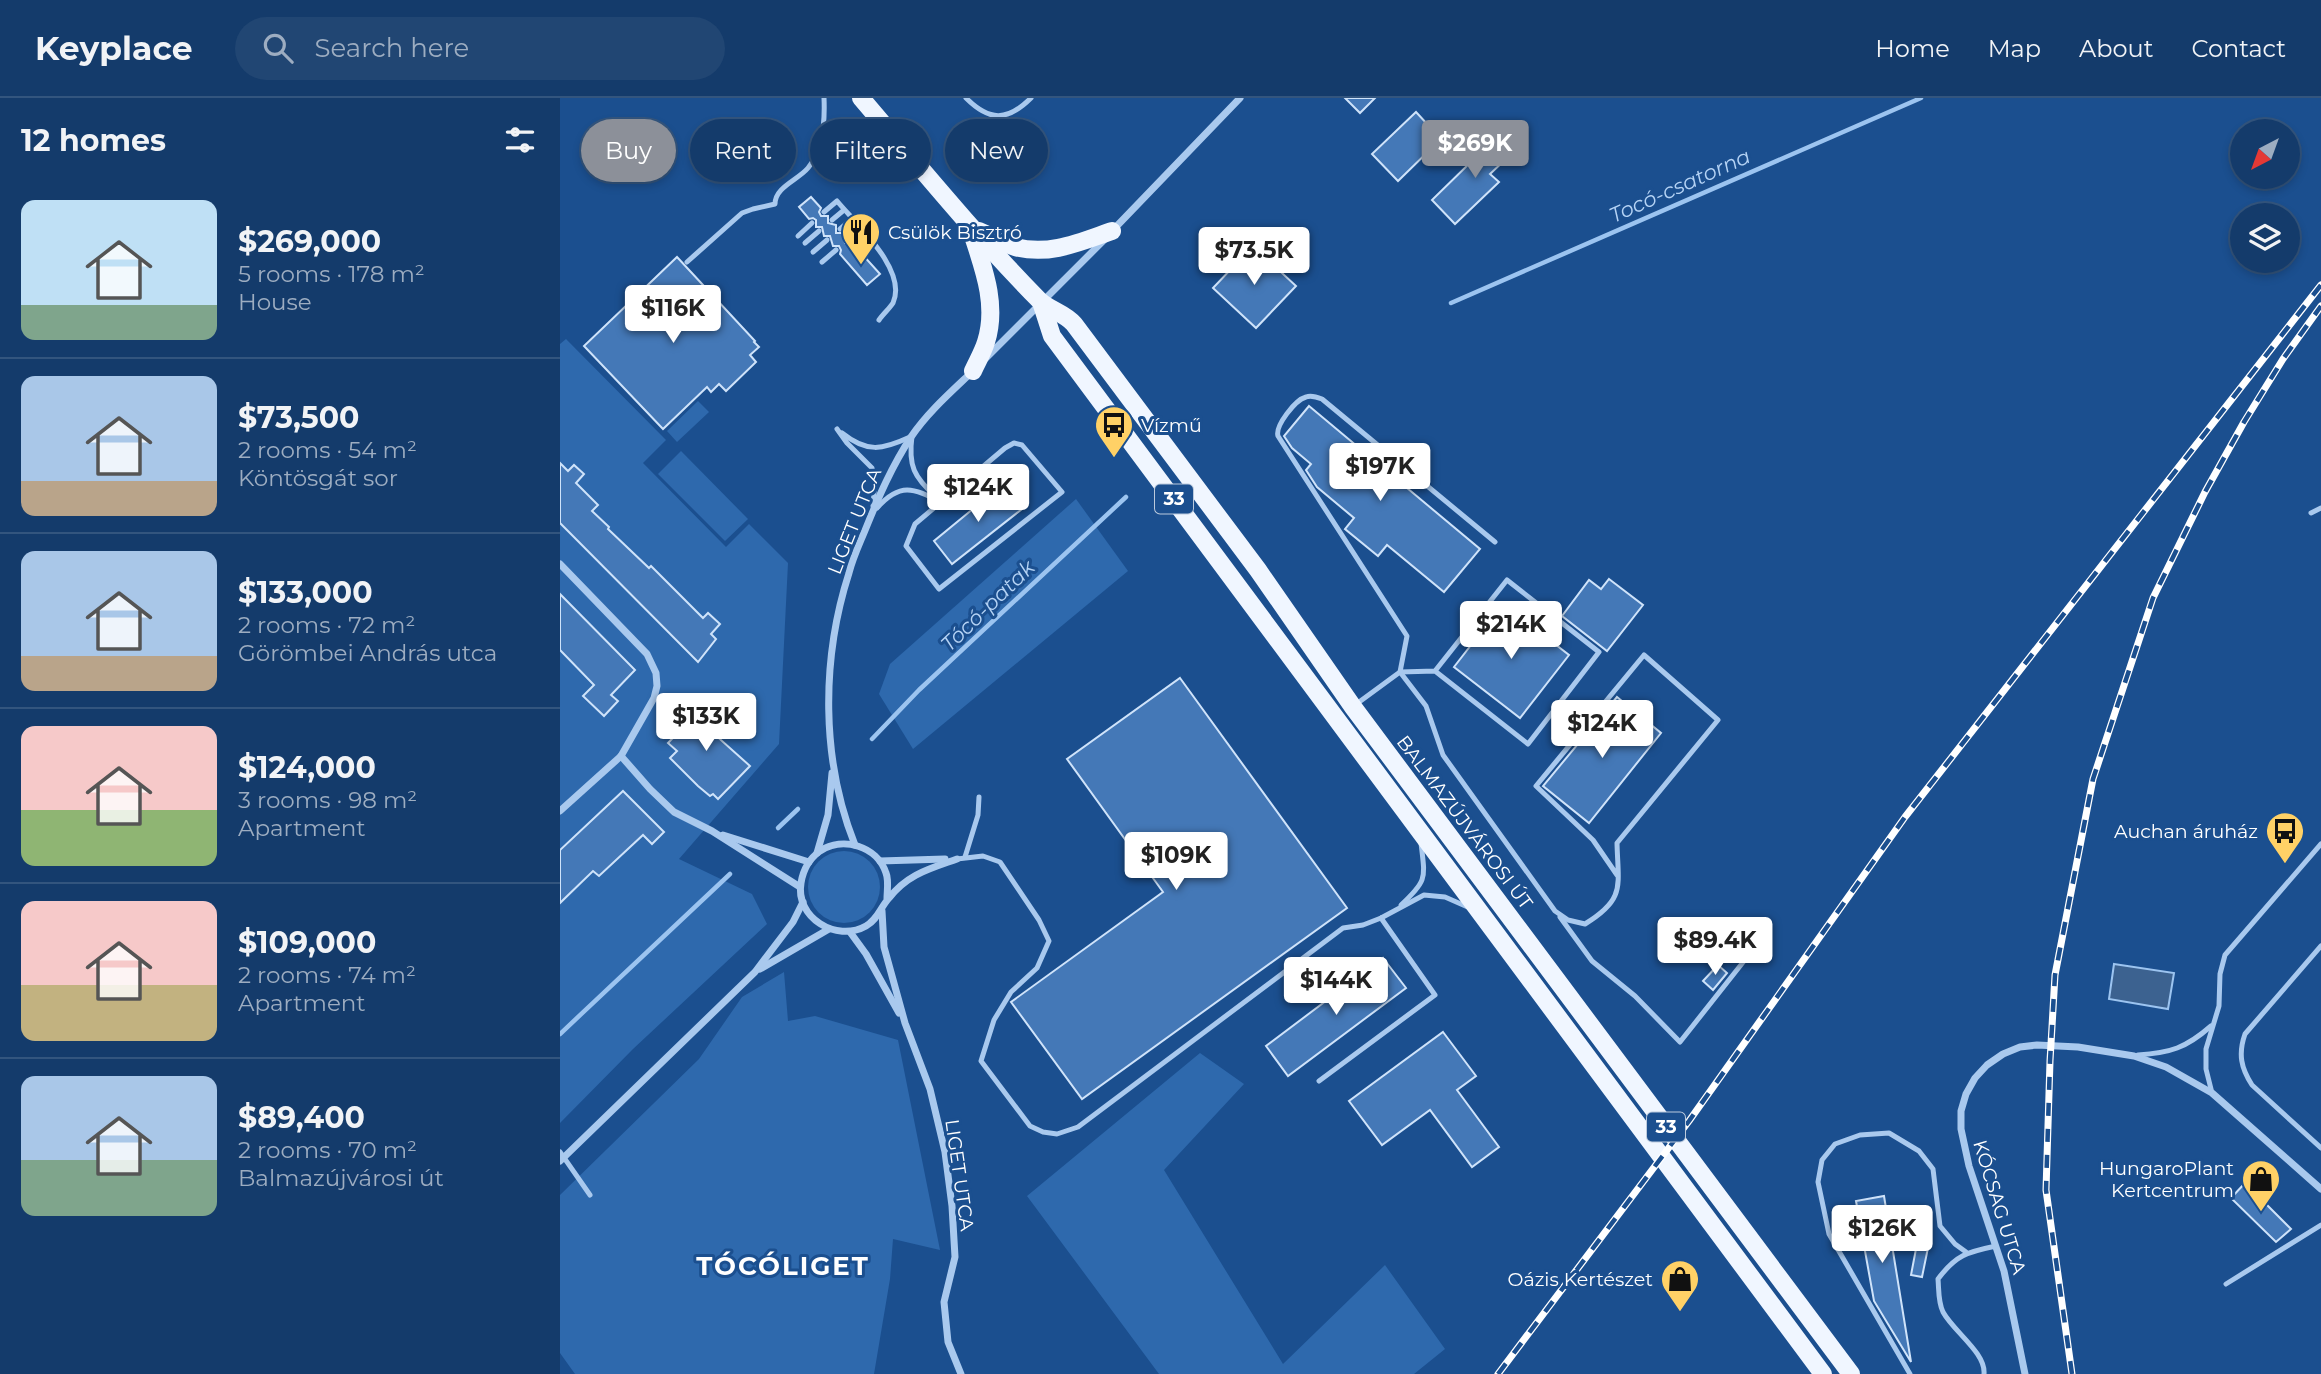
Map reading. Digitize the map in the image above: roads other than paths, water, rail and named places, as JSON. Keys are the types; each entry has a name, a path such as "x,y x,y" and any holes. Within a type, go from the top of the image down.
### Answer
{"main road":[{"name":"BALMAZÚJVÁROSI ÚT","path":"861,98 970,227 1041,302 1074,324 1258,570 1353,707 1851,1374"},
{"path":"970,227 1014,247 1046,251 1112,231"},
{"path":"970,227 989,291 992,312 986,342 972,371"},
{"name":"BALMAZÚJVÁROSI ÚT","path":"1041,302 1052,336 1822,1373"}],"street":[{"name":"LIGET UTCA","path":"855,845 844,816 833,765 828,713 837,618 849,572 888,473 912,435 942,399 1112,231 1240,98"},
{"path":"560,564 647,654 656,673 654,698 621,756 560,811"},
{"path":"621,756 674,812 712,831 800,887"},
{"name":"LIGET UTCA","path":"817,853 828,815 833,765"},
{"path":"712,831 809,862"},
{"path":"855,845 869,851 880,861 887,874 887,899 882,911 864,928 850,932 829,929 810,915 803,902 800,887 803,873 817,853 828,847 855,845"},
{"path":"880,861 913,862 961,858"},
{"path":"887,899 915,874 961,858"},
{"path":"561,1157 755,972 793,922 803,902"},
{"name":"LIGET UTCA","path":"882,911 884,947 905,1023 930,1089 945,1152 955,1257 944,1302 948,1342 961,1374"},
{"path":"755,972 829,929"},
{"name":"LIGET UTCA","path":"850,932 866,954 905,1023"},
{"name":"KÓCSAG UTCA","path":"2024,1373 2010,1296 1963,1145 1961,1111 1966,1094 1987,1065 2003,1054 2020,1047 2037,1045 2078,1047 2134,1056 2181,1074 2212,1093 2321,1189"}],"lane":[{"path":"687,262 742,213 775,204 775,198 782,190 808,168 815,157 822,134 824,98"},
{"path":"966,98 982,112 1001,117 1012,113 1031,98"},
{"path":"824,212 837,201 883,255 893,271 896,286 893,303 879,320"},
{"path":"832,220 844,210"},
{"path":"840,229 852,219"},
{"path":"798,236 812,223"},
{"path":"849,239 861,229"},
{"path":"805,243 819,231"},
{"path":"813,252 827,240"},
{"path":"822,262 836,250"},
{"path":"1495,542 1322,399 1314,396 1302,398 1279,423 1276,431 1284,446 1407,636 1400,672 1426,706 1443,755 1592,961 1635,996 1681,1042 1744,961"},
{"path":"873,512 875,480 872,468 836,429 870,448 884,448 912,435 910,462 913,469 922,484 941,502"},
{"path":"1014,443 1022,445 1062,492 939,589 906,545 915,524 941,502 1014,443"},
{"path":"873,512 887,497 901,489 918,490 941,502"},
{"path":"2311,513 2321,508"},
{"path":"1353,707 1400,672 1435,671 1528,744 1599,652 1507,580 1435,671"},
{"path":"1555,911 1568,920 1585,924 1603,913 1618,893 1616,844 1718,720 1644,655 1536,786 1593,840 1617,876"},
{"path":"979,797 978,815 961,858 983,856 1000,862 1040,920 1049,941 1037,968 1011,992 994,1020 981,1061 1030,1126 1043,1132 1057,1134 1077,1127 1343,928 1363,925 1381,918 1424,895 1445,897 1479,913"},
{"path":"1396,909 1420,887 1424,877 1420,833"},
{"path":"2212,1093 2208,1081 2206,1049 2219,1006 2220,974 2225,955 2321,844"},
{"path":"1319,1081 1435,995 1381,918"},
{"path":"2321,946 2245,1034 2240,1047 2244,1073 2252,1085 2321,1148"},
{"path":"2134,1056 2181,1048 2213,1024"},
{"path":"1910,1374 1829,1234 1818,1182 1822,1160 1835,1144 1860,1135 1889,1133 1919,1151 1933,1170 1940,1226 1955,1244 1966,1252"},
{"path":"561,1157 590,1195"},
{"path":"2226,1284 2321,1225"},
{"path":"1984,1374 1985,1367 1978,1352 1966,1342 1941,1309 1938,1279 1949,1264 1966,1252 1996,1246"}],"waterway":[{"name":"Tocó-csatorna","path":"1451,303 1921,98"},
{"name":"Tócó-patak","path":"872,739 919,690 1126,497"},
{"name":"Tócó-patak","path":"778,828 798,809"},
{"name":"Tócó-patak","path":"560,1034 730,874"}],"railway":[{"path":"1498,1374 1689,1121 1905,817 2321,285"},
{"path":"2072,1374 2046,1190 2050,1061 2055,975 2093,779 2153,598 2205,492 2244,422 2283,359 2321,306"}],"place":[{"name":"Csülök Bisztró","path":"861,266"},
{"name":"Vízmű","path":"1114,459"},
{"name":"Auchan áruház","path":"2285,865"},
{"name":"HungaroPlant Kertcentrum","path":"2261,1213"},
{"name":"Oázis Kertészet","path":"1680,1313"}],"district":[{"name":"TÓCÓLIGET","path":"783,1266"}]}
